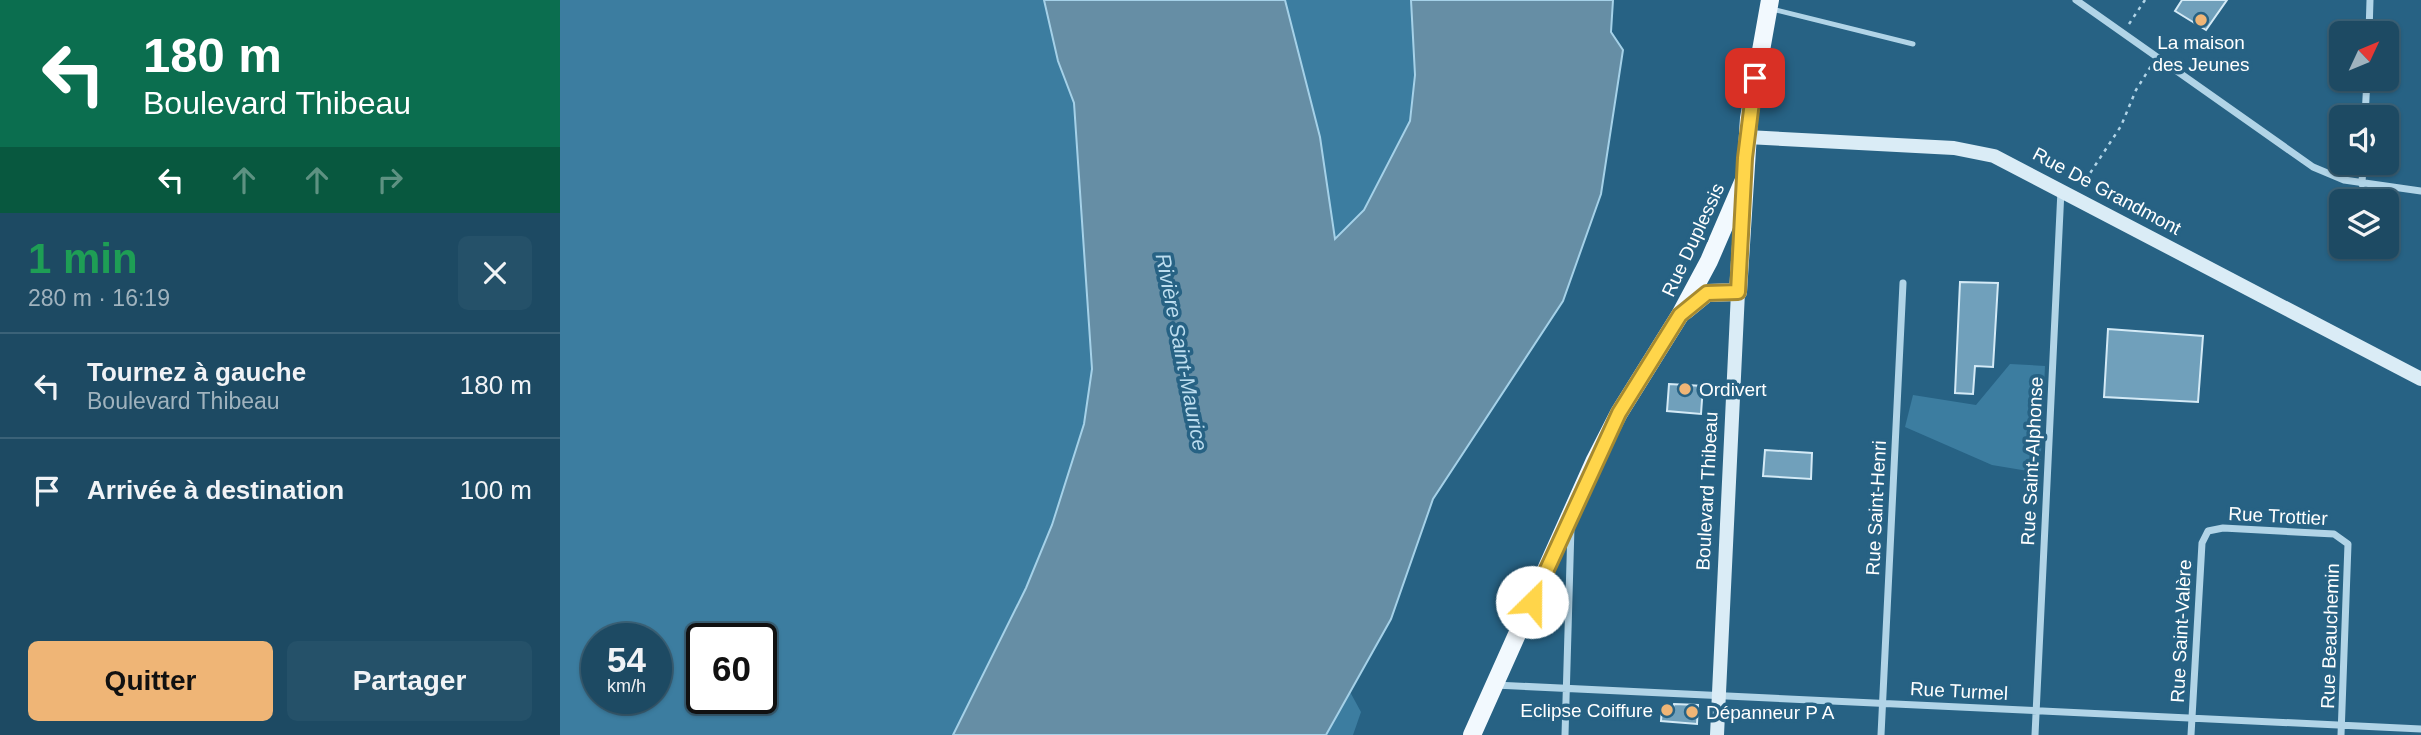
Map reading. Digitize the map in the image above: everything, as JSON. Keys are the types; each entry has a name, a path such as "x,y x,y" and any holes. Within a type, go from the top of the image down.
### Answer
{"main road":[{"name":"Boulevard Thibeau","path":"1738,292 1747,137 1769,4"},
{"name":"Rue Duplessis","path":"1472,735 1571,512 1619,413 1680,315 1718,244 1743,182"},
{"name":"Rue Duplessis","path":"1680,315 1707,293 1738,292"}],"street":[{"path":"2076,0 2305,163 2333,177 2362,184 2421,191"},
{"path":"2369,21 2370,0"},
{"name":"Rue De Grandmont","path":"1747,137 1967,149 2011,163 2421,379"},
{"path":"2362,175 2362,184"},
{"name":"Rue Saint-Alphonse","path":"2035,735 2068,193"},
{"name":"Rue Saint-Henri","path":"1881,735 1903,283"},
{"name":"Boulevard Thibeau","path":"1717,735 1738,292"},
{"path":"1564,735 1571,512"},
{"name":"Rue Trottier","path":"2208,531 2223,528 2334,534 2345,540"},
{"name":"Rue Saint-Valère","path":"2191,735 2202,543 2208,531"},
{"name":"Rue Beauchemin","path":"2341,735 2349,552 2345,540"},
{"name":"Rue Turmel","path":"1494,685 2421,729"}],"lane":[{"path":"1769,4 1913,44"}],"path":[{"path":"2123,32 2145,0"},
{"path":"2068,193 2121,126 2136,90 2157,57"}],"shaded area":[{"path":"560,0 1044,0 1058,61 1074,103 1092,369 1084,424 1052,525 1026,588 953,735 560,735"},
{"path":"1285,0 1411,0 1415,75 1410,121 1364,210 1335,239 1320,137"},
{"path":"2010,364 2045,366 2040,473 1992,465 1905,427 1913,395 1976,405"},
{"path":"1349,690 1361,712 1353,735 1326,735"}],"water":[{"name":"Rivière Saint-Maurice","path":"1044,0 1285,0 1320,137 1335,239 1364,210 1410,121 1415,75 1411,0 1613,0 1611,32 1623,50 1601,194 1563,301 1433,499 1391,619 1326,735 953,735 1026,588 1052,525 1084,424 1092,369 1074,103 1058,61"}],"building":[{"name":"La maison des Jeunes","path":"2182,0 2227,0 2206,30 2175,11"},
{"path":"1960,282 1998,283 1993,367 1975,366 1973,394 1955,393"},
{"path":"2108,329 2203,336 2198,402 2104,397"},
{"path":"1669,384 1703,386 1701,414 1667,411"},
{"path":"1765,450 1812,453 1811,479 1763,476"},
{"path":"1674,704 1698,705 1697,724 1661,721 1662,707 1673,708"}],"place":[{"name":"La maison des Jeunes","path":"2201,20"},
{"name":"Ordivert","path":"1685,389"},
{"name":"Eclipse Coiffure","path":"1667,710"},
{"name":"Dépanneur P A","path":"1692,712"}],"route":[{"path":"1532,602 1578,496 1619,413 1680,315 1707,293 1738,292 1743,182 1755,78"}]}
